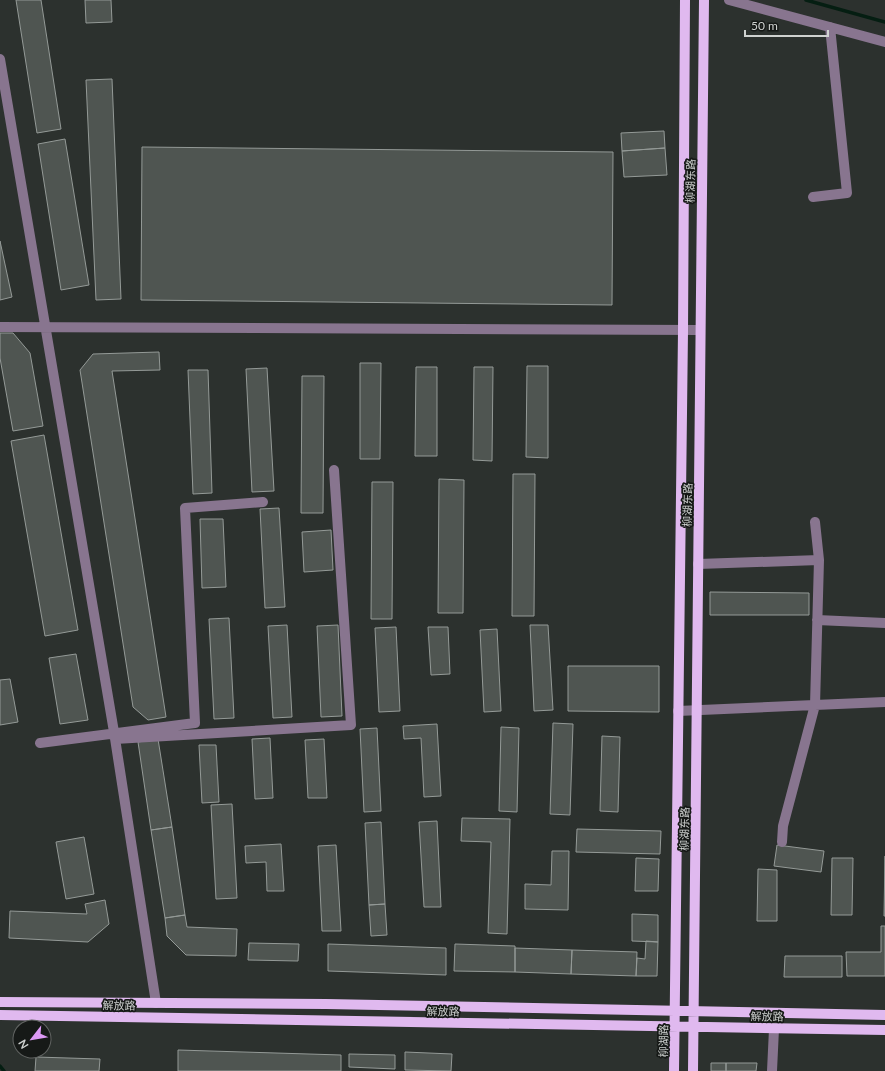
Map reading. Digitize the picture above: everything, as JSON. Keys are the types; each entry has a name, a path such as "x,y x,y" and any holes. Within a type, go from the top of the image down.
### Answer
{"main road":[{"name":"柳湖东路","path":"675,1011 683,330 685,0"},
{"name":"柳湖东路","path":"694,1011 704,0"},
{"name":"解放路","path":"0,1002 156,1003 885,1015"},
{"name":"柳湖路","path":"674,1071 675,1011"},
{"path":"693,1071 694,1011"},
{"name":"解放路","path":"4,1015 885,1030"}],"street":[{"path":"729,0 885,42"},
{"path":"813,197 847,193 830,27"},
{"path":"0,59 115,736 156,1003"},
{"path":"0,327 700,330"},
{"path":"40,743 115,736 351,725 334,470"},
{"path":"115,736 195,723 185,508 263,502"},
{"path":"782,842 783,826 815,705 819,560 815,522"},
{"path":"698,564 819,560"},
{"path":"817,620 885,623"},
{"path":"678,711 885,702"},
{"path":"772,1071 774,1028"}],"building":[{"path":"16,0 41,0 61,129 37,133"},
{"path":"85,0 111,0 112,22 86,23"},
{"path":"112,79 121,299 96,300 86,80"},
{"path":"664,131 665,148 622,151 621,133"},
{"path":"65,139 89,285 61,290 38,144"},
{"path":"142,147 613,152 612,305 141,300"},
{"path":"665,148 667,175 624,177 622,151"},
{"path":"0,241 12,297 0,300"},
{"path":"0,333 13,333 30,353 43,426 13,431 0,358"},
{"path":"159,352 160,370 112,371 166,717 148,720 133,707 80,370 93,354"},
{"path":"360,363 381,363 380,459 360,459"},
{"path":"527,366 548,366 548,458 526,457"},
{"path":"416,367 437,367 437,456 415,456"},
{"path":"474,367 493,367 492,461 473,460"},
{"path":"267,368 274,491 252,492 246,369"},
{"path":"188,370 208,370 212,493 193,494"},
{"path":"302,376 324,376 323,513 301,513"},
{"path":"44,435 78,630 45,636 11,441"},
{"path":"513,474 535,474 534,616 512,616"},
{"path":"439,479 464,480 463,613 438,613"},
{"path":"372,482 393,482 392,619 371,619"},
{"path":"279,508 285,607 265,608 260,509"},
{"path":"200,519 223,519 226,587 202,588"},
{"path":"331,530 333,570 304,572 302,532"},
{"path":"710,592 809,593 809,615 710,615"},
{"path":"229,618 234,718 214,719 209,619"},
{"path":"287,625 292,717 273,718 268,626"},
{"path":"338,625 342,716 321,717 317,626"},
{"path":"530,625 548,625 553,710 534,711"},
{"path":"396,627 400,711 379,712 375,628"},
{"path":"428,627 448,627 450,674 431,675"},
{"path":"497,629 501,711 484,712 480,630"},
{"path":"76,654 88,720 60,724 49,658"},
{"path":"568,666 659,666 659,712 568,711"},
{"path":"10,679 18,722 0,725 0,680"},
{"path":"553,723 573,724 570,815 550,814"},
{"path":"437,724 441,796 424,797 421,738 404,739 403,726"},
{"path":"501,727 519,728 517,812 499,811"},
{"path":"377,728 381,811 364,812 360,729"},
{"path":"602,736 620,737 618,812 600,811"},
{"path":"270,738 273,798 255,799 252,739"},
{"path":"158,739 172,827 151,830 138,742"},
{"path":"324,739 327,798 308,798 305,740"},
{"path":"199,745 216,745 219,802 202,803"},
{"path":"232,804 237,898 216,899 211,805"},
{"path":"462,818 510,819 507,934 488,933 491,842 461,841"},
{"path":"437,821 441,907 424,907 419,822"},
{"path":"381,822 385,904 369,905 365,823"},
{"path":"172,827 185,915 165,918 151,830"},
{"path":"577,829 661,831 660,854 576,852"},
{"path":"84,837 94,894 66,899 56,842"},
{"path":"281,844 284,891 267,891 266,862 246,863 245,846"},
{"path":"336,845 341,931 322,931 318,846"},
{"path":"777,845 824,851 821,872 774,866"},
{"path":"552,851 569,851 568,910 525,909 525,884 551,885"},
{"path":"885,856 885,916 884,916"},
{"path":"636,858 659,859 658,891 635,891"},
{"path":"832,858 853,858 852,915 831,915"},
{"path":"758,869 777,870 777,921 757,921"},
{"path":"105,900 109,924 88,942 9,938 10,911 87,914 85,904"},
{"path":"385,904 387,935 371,936 369,905"},
{"path":"632,914 658,915 658,942 632,941"},
{"path":"185,915 187,927 237,929 236,956 186,955 167,936 165,918"},
{"path":"881,926 885,926 885,976 847,976 846,952 881,952"},
{"path":"646,941 658,942 657,976 636,976 637,958 645,959"},
{"path":"249,943 299,944 298,961 248,960"},
{"path":"328,944 446,948 446,975 328,971"},
{"path":"455,944 515,946 515,972 454,971"},
{"path":"515,948 572,950 571,974 515,972"},
{"path":"572,950 637,952 636,976 571,974"},
{"path":"785,956 842,956 842,977 784,977"},
{"path":"178,1050 341,1055 341,1071 178,1071"},
{"path":"405,1052 452,1054 451,1071 405,1070"},
{"path":"349,1054 395,1055 395,1069 349,1067"},
{"path":"52,1058 100,1059 99,1071 35,1071 36,1059 52,1059"},
{"path":"711,1063 726,1063 726,1071 711,1071"},
{"path":"726,1063 757,1063 756,1071 726,1071"}],"waterway":[{"path":"806,0 885,22"},
{"path":"0,1066 4,1071"}]}
